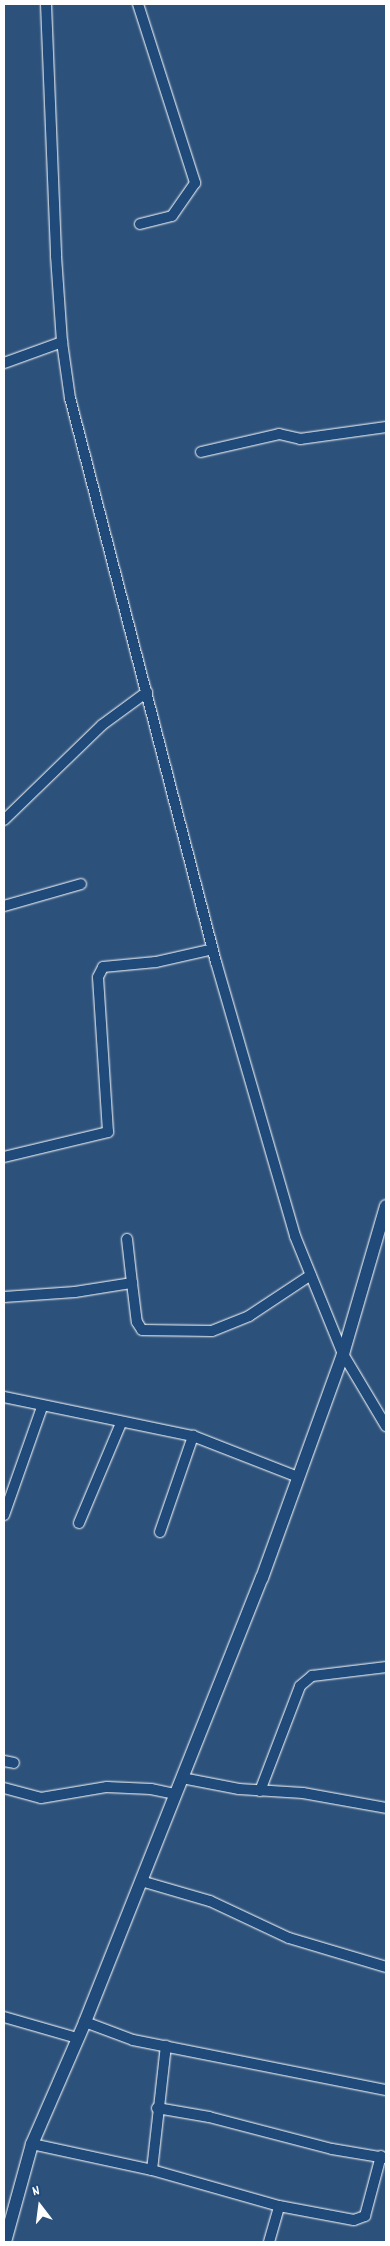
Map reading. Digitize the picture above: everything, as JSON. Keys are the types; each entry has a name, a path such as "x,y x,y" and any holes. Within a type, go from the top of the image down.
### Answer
{"main road":[{"path":"5,2242 32,2144 85,2022 182,1778 298,1477 343,1354 383,1230 386,1206"}],"street":[{"path":"46,4 62,342 70,398 213,949 295,1236 343,1354 386,1426"},
{"path":"138,4 195,183 172,216 140,224"},
{"path":"4,363 62,342"},
{"path":"201,452 279,434 300,439 386,427"},
{"path":"4,820 102,725 147,692"},
{"path":"4,906 81,884"},
{"path":"4,1158 108,1132 98,977 103,967 156,962 213,949"},
{"path":"127,1240 137,1322 142,1330 212,1331 249,1316 311,1275"},
{"path":"4,1297 75,1292 132,1283"},
{"path":"4,1397 42,1407 193,1436 298,1477"},
{"path":"4,1515 42,1407"},
{"path":"79,1523 122,1423"},
{"path":"160,1532 193,1436"},
{"path":"260,1791 300,1686 312,1676 386,1667"},
{"path":"182,1778 260,1791 303,1793 386,1808"},
{"path":"4,1788 41,1798 107,1787 151,1789 175,1794"},
{"path":"141,1881 210,1901 288,1938 386,1967"},
{"path":"4,2017 77,2038"},
{"path":"85,2022 134,2040 386,2090"},
{"path":"152,2170 157,2108 166,2046"},
{"path":"32,2144 152,2170 279,2206 360,2220 365,2216 384,2157 332,2149 209,2117 157,2108"},
{"path":"269,2242 279,2206"}]}
